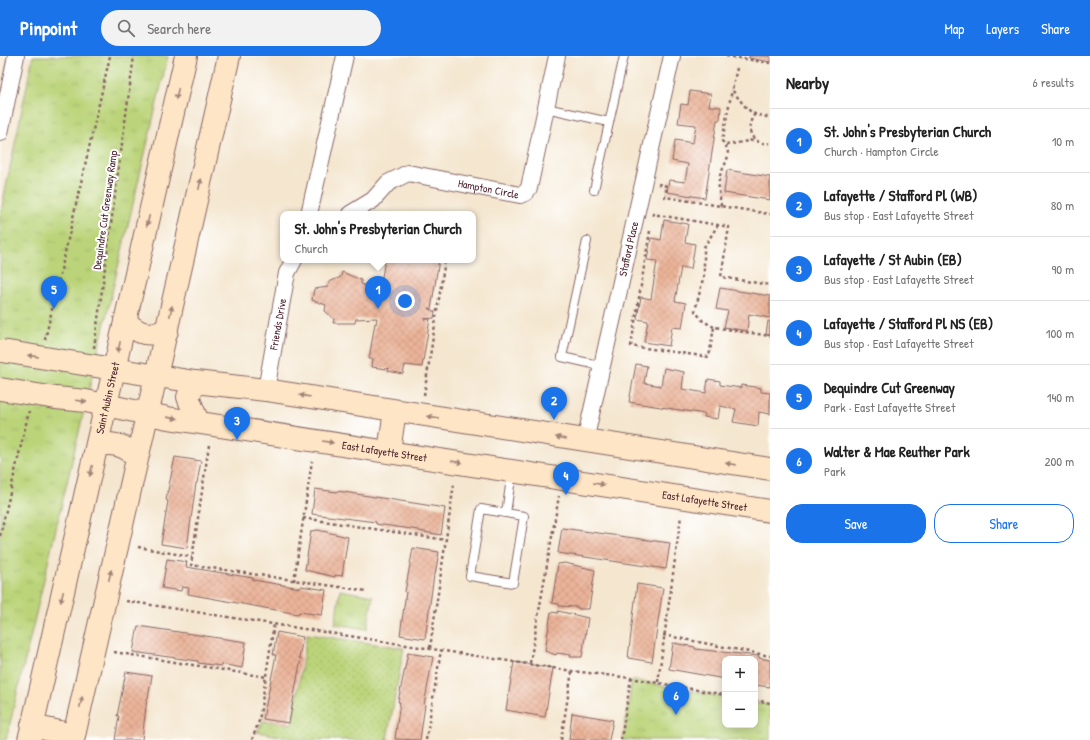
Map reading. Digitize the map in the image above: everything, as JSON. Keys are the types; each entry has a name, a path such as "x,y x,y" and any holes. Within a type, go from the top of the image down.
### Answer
{"street":[{"path":"0,133 16,56"},
{"name":"Saint Aubin Street","path":"30,733 96,445 115,370 186,56"},
{"path":"30,733 73,738 229,56"},
{"path":"310,211 345,56"},
{"name":"Hampton Circle","path":"355,211 373,200 388,183 408,173 520,195 525,193 529,188 557,56"},
{"name":"Stafford Place","path":"586,441 672,56"},
{"name":"Friends Drive","path":"266,390 287,273 292,263"},
{"path":"125,321 135,330 143,334 152,335 167,331"},
{"path":"1,350 89,366 195,382 266,390 770,469"},
{"path":"195,382 188,397 198,422"},
{"name":"East Lafayette Street","path":"0,389 198,422 770,511"},
{"path":"389,452 395,411"},
{"path":"96,445 105,443 121,445 130,449 137,457"}],"lane":[{"path":"594,190 624,56"},
{"path":"546,108 609,122"},
{"path":"587,241 562,357 602,366"},
{"path":"506,513 513,470"},
{"path":"481,509 506,513 524,516 513,583 470,576 481,509"}],"path":[{"path":"44,343 110,56"},
{"name":"Dequindre Cut Greenway Ramp","path":"89,366 96,343 134,56"},
{"path":"726,56 770,63"},
{"path":"721,206 719,179 727,162 726,145 722,141 737,68"},
{"path":"732,90 755,114 762,114 770,119"},
{"path":"755,114 751,119 750,133 754,140 760,143 770,143"},
{"path":"726,145 754,140"},
{"path":"644,181 666,186 665,197 770,214"},
{"path":"652,222 653,214 729,227 721,277 770,285"},
{"path":"718,225 704,247 704,275 695,311 703,321 714,327 770,336"},
{"path":"651,229 631,346 709,357 714,327"},
{"path":"424,395 445,263"},
{"path":"0,536 30,404"},
{"path":"209,445 191,565 367,591"},
{"path":"294,581 312,461"},
{"path":"430,648 454,484"},
{"path":"530,663 560,493"},
{"path":"658,682 663,635 684,498"},
{"path":"303,518 446,540"},
{"path":"138,547 192,557"},
{"path":"126,601 530,663 572,671 658,682 722,694"},
{"path":"252,740 259,721 274,624"},
{"path":"663,635 770,656"},
{"path":"426,740 441,650"},
{"path":"114,652 266,677"},
{"path":"561,740 572,671"},
{"path":"621,740 631,678"},
{"path":"758,701 770,703"}],"green space":[{"path":"33,56 168,56 6,740 0,740 0,216"},
{"path":"340,590 373,596 367,629 335,624"},
{"path":"307,634 404,648 387,739 390,740 304,740 257,732 263,721 292,724"},
{"path":"632,680 722,696 722,728 758,728 758,703 770,705 770,740 623,740"}],"building":[{"path":"749,56 770,56 770,62 749,58"},
{"path":"690,91 711,94 709,106 721,107 720,120 717,120 705,198 667,192 669,180 685,182 688,164 672,161 675,140 693,143 696,125 678,123 681,104 688,105"},
{"path":"727,170 770,177 770,200 724,193"},
{"path":"664,220 688,224 685,242 695,244 691,269 681,267 675,301 686,303 682,328 672,327 669,346 644,342 648,321 637,319 641,297 651,299 657,261 647,260 651,238 661,240"},
{"path":"384,263 439,263 431,309 428,308 435,312 434,318 424,319 430,319 422,367 405,365 403,374 388,371 389,368 372,367 373,359 369,359 377,318 356,319 355,323 333,323 334,319 325,311 326,305 312,300 314,289 328,287 329,282 341,277 342,272 361,280 361,284 382,293 382,288 380,288"},
{"path":"720,288 770,296 770,318 749,314 747,331 724,327 728,311 716,309"},
{"path":"768,321 770,321 770,335 766,334"},
{"path":"636,364 647,366 644,383 661,386 664,368 684,372 682,389 706,393 708,379 720,381 720,385 741,388 741,385 761,388 761,392 770,393 770,414 759,412 758,426 733,422 736,409 720,406 718,419 704,417 705,414 629,402"},
{"path":"175,457 201,461 196,483 187,548 161,544 168,501 166,500"},
{"path":"315,489 337,491 445,508 441,535 419,530 376,524 376,522 312,514"},
{"path":"562,528 670,543 666,569 558,553"},
{"path":"318,530 348,537 342,576 335,575 335,577 305,570 311,531"},
{"path":"413,548 439,552 434,575 425,639 400,635 405,592"},
{"path":"167,559 187,562 186,567 253,578 253,580 300,588 301,586 326,590 322,615 299,612 298,614 188,594 189,588 182,587 181,591 162,588"},
{"path":"565,563 595,570 589,609 559,606 559,604 552,603 558,564"},
{"path":"637,584 663,588 652,662 628,658"},
{"path":"558,611 588,618 582,657 570,657 571,655 557,653 556,655 545,651 551,612 558,613"},
{"path":"138,626 246,642 242,668 221,664 221,666 198,663 198,661 133,652"},
{"path":"277,632 303,637 299,658 301,658 289,723 263,719 276,655 273,655"},
{"path":"673,643 695,647 695,649 759,656 759,658 770,660 770,687 758,685 758,656 722,656 722,678 669,669"},
{"path":"408,653 433,657 424,705 420,740 395,739 400,702 398,702"},
{"path":"514,662 553,668 545,717 506,710"},
{"path":"126,672 152,676 147,698 142,740 115,740 119,716 117,716"},
{"path":"572,713 613,720 609,740 569,740"}],"place":[{"name":"Dequindre Cut Greenway","path":"54,309"},
{"name":"St. John's Presbyterian Church","path":"378,309"},
{"name":"Lafayette / Stafford Pl (WB)","path":"554,420"},
{"name":"Lafayette / St Aubin (EB)","path":"237,440"},
{"name":"Lafayette / Stafford Pl NS (EB)","path":"566,495"},
{"name":"Walter & Mae Reuther Park","path":"676,715"}]}
